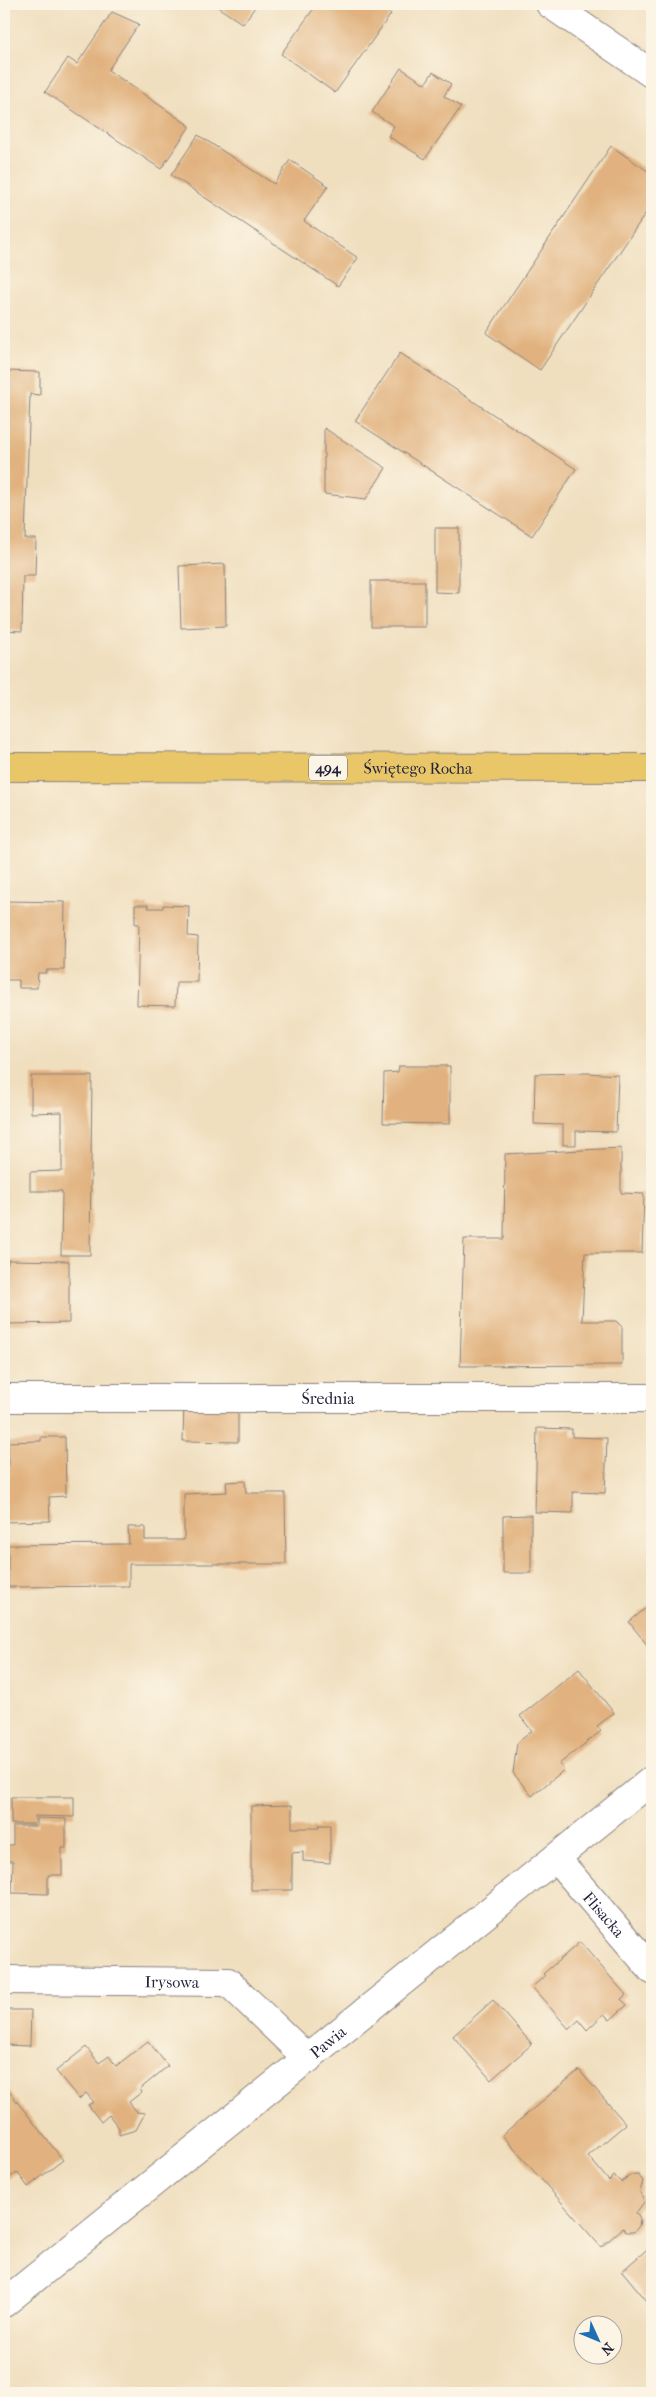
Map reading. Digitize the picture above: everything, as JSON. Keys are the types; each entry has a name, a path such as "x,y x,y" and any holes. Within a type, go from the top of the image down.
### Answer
{"main road":[{"name":"Świętego Rocha","path":"4,767 652,768"}],"street":[{"path":"550,4 652,74"},
{"name":"Średnia","path":"4,1398 652,1398"},
{"name":"Pawia","path":"4,2303 652,1780"},
{"name":"Flisacka","path":"556,1858 652,1970"},
{"name":"Irysowa","path":"4,1980 228,1982 308,2059"}],"building":[{"path":"213,4 257,4 243,24"},
{"path":"317,4 377,4 391,14 335,93 281,54"},
{"path":"112,12 139,24 108,70 190,126 161,169 45,92 68,58 77,64"},
{"path":"401,68 425,84 433,72 451,84 444,96 461,107 425,159 388,136 394,126 372,112"},
{"path":"198,135 274,184 290,160 328,186 304,221 358,258 338,286 171,175"},
{"path":"611,146 652,174 652,204 540,370 486,333"},
{"path":"400,353 576,469 532,536 355,421"},
{"path":"4,371 40,372 40,395 30,394 25,539 36,539 35,576 23,576 22,631 4,630"},
{"path":"324,428 386,468 366,499 324,494"},
{"path":"435,528 459,528 459,593 435,592"},
{"path":"225,564 226,626 181,628 179,566"},
{"path":"371,581 425,581 425,627 371,627"},
{"path":"4,901 65,902 64,970 46,970 46,973 38,973 37,988 19,988 19,980 4,980"},
{"path":"135,905 148,905 148,908 163,908 163,905 189,906 188,936 198,937 197,982 176,982 175,1006 137,1005 139,924 135,924"},
{"path":"399,1066 450,1066 450,1124 383,1123 384,1073 398,1072"},
{"path":"587,1073 618,1075 616,1132 576,1131 576,1145 563,1145 563,1125 534,1124 535,1074"},
{"path":"31,1076 92,1076 90,1255 61,1255 62,1191 30,1191 30,1172 62,1171 62,1112 31,1113"},
{"path":"621,1148 621,1193 644,1194 642,1253 585,1253 582,1321 616,1321 622,1327 622,1365 460,1366 464,1239 504,1239 505,1154"},
{"path":"8,1260 69,1261 69,1323 7,1324 7,1315 4,1315 4,1264 8,1264"},
{"path":"184,1400 238,1401 238,1442 183,1441"},
{"path":"537,1428 572,1429 572,1437 607,1438 605,1493 573,1492 573,1513 535,1512"},
{"path":"41,1437 65,1437 66,1496 49,1497 50,1521 4,1522 4,1465 9,1465 8,1442 41,1441"},
{"path":"245,1481 246,1493 285,1493 286,1564 129,1564 129,1586 8,1587 8,1545 129,1544 128,1527 145,1527 145,1540 184,1540 184,1494 227,1492 226,1482"},
{"path":"531,1515 531,1573 503,1573 503,1516"},
{"path":"652,1603 652,1651 629,1622"},
{"path":"579,1669 614,1713 597,1726 601,1731 559,1764 564,1770 532,1796 513,1773 517,1743 532,1731 520,1716"},
{"path":"11,1797 74,1797 74,1817 35,1816 35,1824 11,1824"},
{"path":"292,1805 292,1828 319,1828 318,1825 330,1825 330,1863 303,1861 303,1852 292,1853 292,1890 251,1890 251,1806"},
{"path":"37,1818 66,1819 66,1848 62,1848 62,1875 48,1875 48,1894 12,1893 13,1861 4,1861 4,1845 13,1845 13,1826 37,1826"},
{"path":"580,1942 626,1995 621,1999 627,2005 610,2020 604,2014 587,2030 579,2020 569,2029 532,1987 545,1976 543,1974"},
{"path":"493,2000 532,2044 491,2080 453,2036"},
{"path":"4,2010 31,2010 30,2046 4,2045"},
{"path":"148,2041 168,2066 140,2089 142,2092 129,2102 137,2112 145,2113 136,2130 119,2135 119,2128 109,2115 101,2122 88,2105 94,2102 86,2093 79,2099 56,2071 86,2047 99,2063 109,2056 116,2066"},
{"path":"579,2070 626,2124 588,2156 609,2181 614,2176 621,2182 630,2175 638,2175 643,2181 640,2192 644,2202 636,2213 640,2219 639,2226 634,2232 626,2232 623,2228 601,2247 502,2135"},
{"path":"4,2085 63,2160 28,2187 17,2172 4,2182"},
{"path":"652,2245 652,2307 622,2271"}]}
